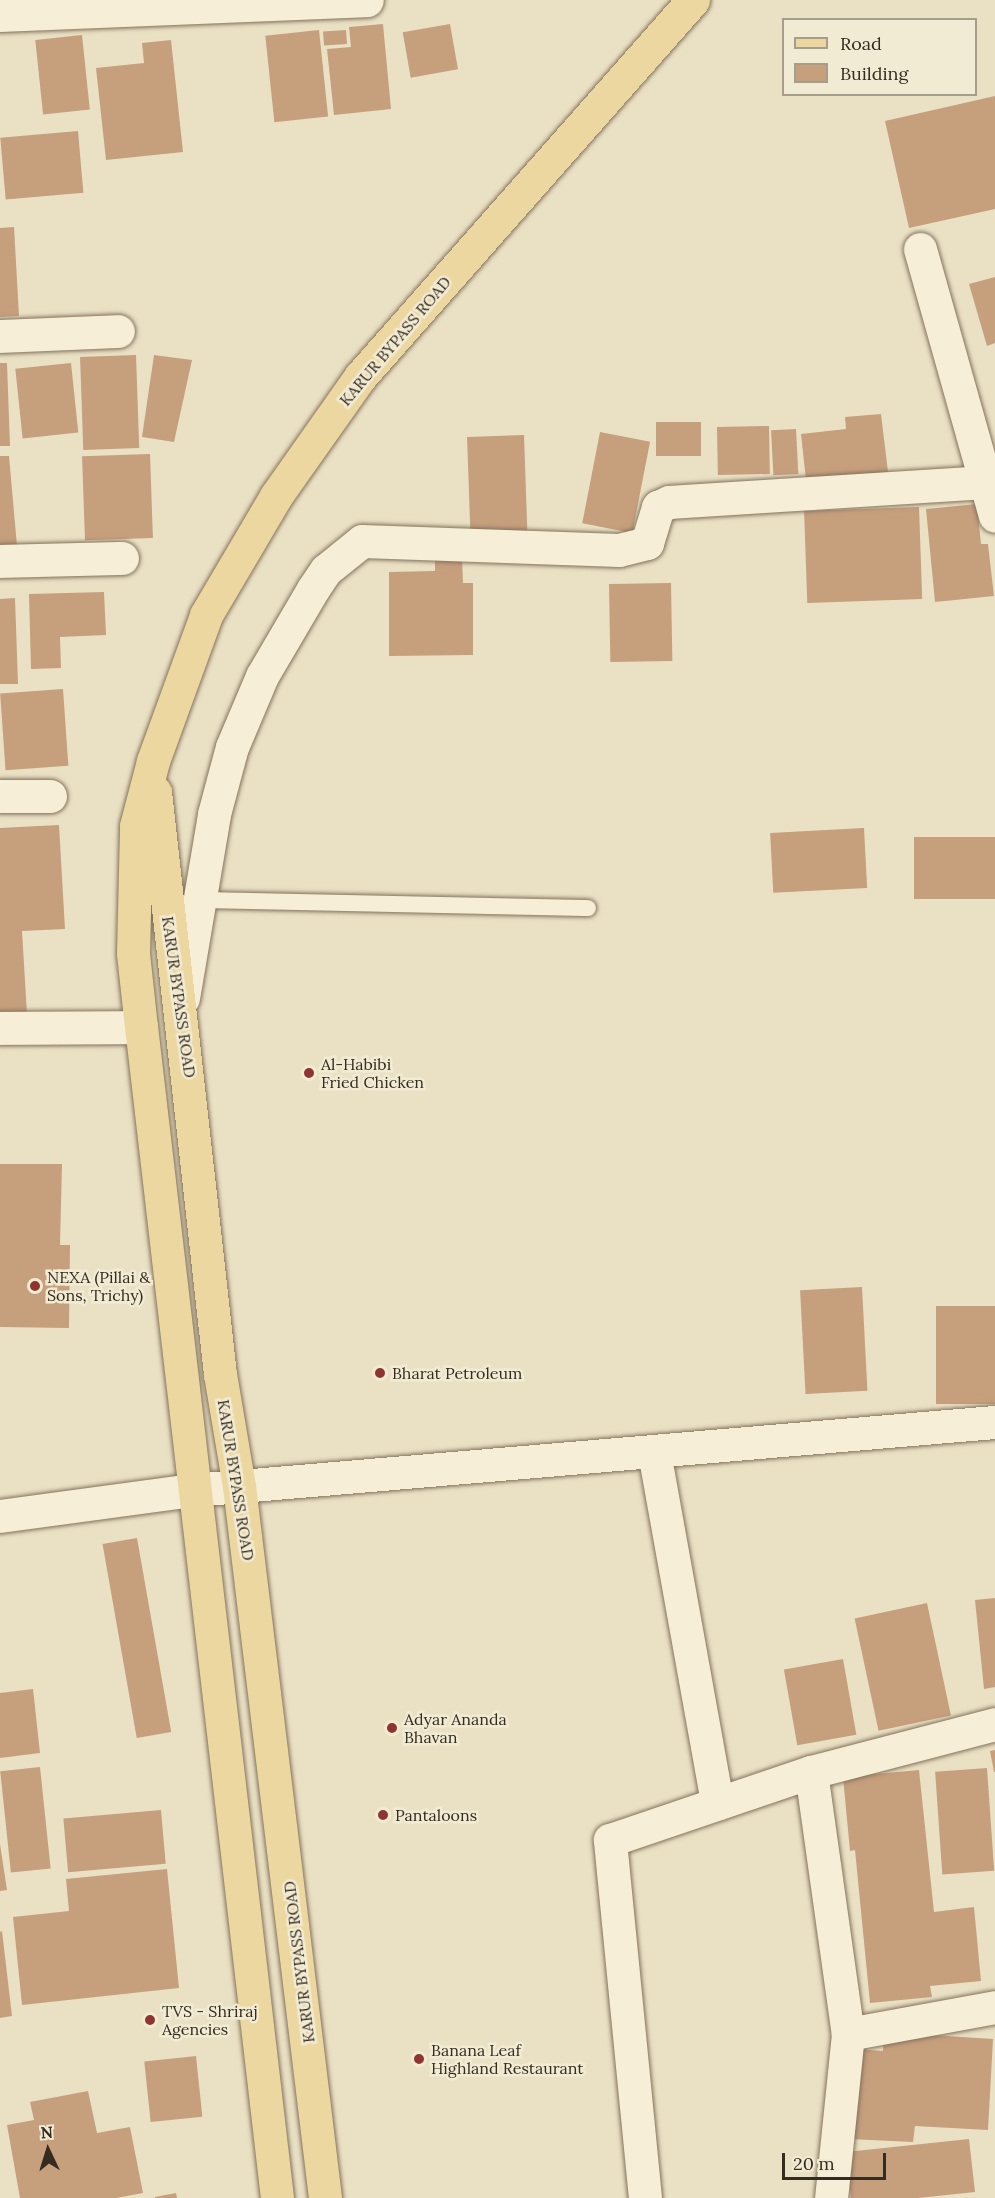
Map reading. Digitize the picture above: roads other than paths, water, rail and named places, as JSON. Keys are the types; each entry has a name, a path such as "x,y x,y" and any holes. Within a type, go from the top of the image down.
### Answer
{"main road":[{"name":"KARUR BYPASS ROAD","path":"277,2198 141,1027 134,953 136,826 153,761 206,615 276,496 360,377 693,0"},
{"name":"KARUR BYPASS ROAD","path":"153,761 220,1374 239,1486 325,2198"}],"street":[{"path":"0,15 367,0"},
{"path":"920,249 995,516"},
{"path":"0,336 118,331"},
{"path":"182,1011 214,814 226,769 262,676 326,570 362,541 619,550 646,543 658,507 669,502 985,482"},
{"path":"0,561 122,558"},
{"path":"0,796 50,796"},
{"path":"0,1028 141,1027"},
{"path":"0,1516 193,1490 995,1422"},
{"path":"654,1452 717,1803"},
{"path":"645,2198 610,1840 811,1772 995,1724"},
{"path":"811,1772 848,2034 831,2198"},
{"path":"848,2034 995,2007"}],"lane":[{"path":"199,900 588,908"}],"place":[{"name":"Al-Habibi Fried Chicken","path":"309,1073"},
{"name":"NEXA (Pillai & Sons, Trichy)","path":"35,1286"},
{"name":"Bharat Petroleum","path":"380,1373"},
{"name":"Adyar Ananda Bhavan","path":"392,1728"},
{"name":"Pantaloons","path":"383,1815"},
{"name":"TVS - Shriraj Agencies","path":"150,2020"},
{"name":"Banana Leaf Highland Restaurant","path":"419,2059"}]}
